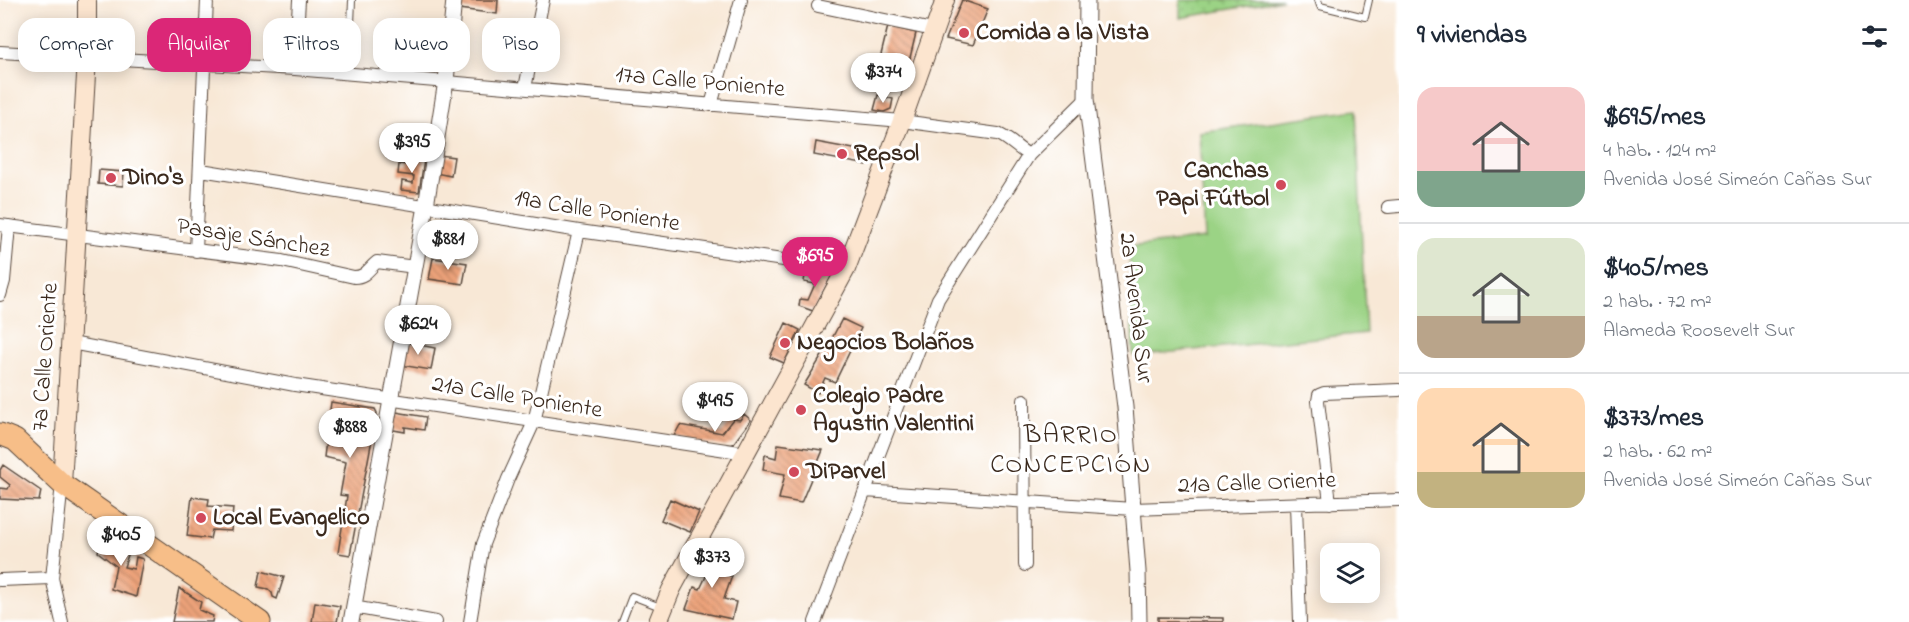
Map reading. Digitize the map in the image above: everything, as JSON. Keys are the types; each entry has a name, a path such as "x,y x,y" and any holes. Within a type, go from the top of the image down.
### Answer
{"highway":[{"path":"0,434 15,440 62,484 260,622"}],"main road":[{"name":"7a Calle Oriente","path":"87,0 87,18"},
{"path":"661,615 671,590 846,269 945,0"},
{"name":"7a Calle Oriente","path":"62,484 86,72"}],"street":[{"path":"206,18 207,0"},
{"path":"298,18 299,0"},
{"path":"436,622 352,615 447,81 454,0"},
{"path":"525,88 543,0"},
{"path":"711,105 741,0"},
{"name":"2a Avenida Sur","path":"1087,0 1086,99 1125,407 1138,571 1139,622"},
{"path":"818,6 933,30"},
{"name":"17a Calle Poniente","path":"0,52 18,53"},
{"path":"196,251 205,72"},
{"name":"17a Calle Poniente","path":"336,72 902,121 998,134 1029,155"},
{"path":"815,622 938,299 1029,155 1086,99"},
{"name":"19a Calle Poniente","path":"201,170 579,231 846,269"},
{"path":"0,295 4,281 5,226"},
{"name":"Pasaje Sánchez","path":"5,226 282,261 354,277 366,274 377,262 415,267"},
{"path":"470,622 483,544 508,479 534,422 579,231"},
{"name":"21a Calle Poniente","path":"71,343 295,385 746,453"},
{"path":"1330,503 1319,395 1399,390"},
{"path":"1024,400 1025,565"},
{"path":"62,484 52,578 63,622"},
{"name":"21a Calle Oriente","path":"865,491 1133,509 1399,500"},
{"path":"1296,504 1300,622"},
{"path":"0,580 52,578"}],"lane":[{"path":"349,73 352,0"},
{"path":"1318,0 1320,6 1365,17 1369,0"},
{"path":"622,622 632,596 661,615"}],"green space":[{"path":"1180,0 1282,0 1180,18"},
{"name":"Canchas Papi Fútbol","path":"1356,110 1366,333 1133,356 1129,247 1205,238 1199,132"}],"building":[{"path":"460,0 498,0 497,14 459,9"},
{"path":"962,0 988,9 973,45 946,39"},
{"path":"888,26 916,33 908,66 880,59"},
{"path":"878,95 893,99 891,109 884,112 874,110"},
{"name":"Repsol","path":"816,142 870,152 867,165 814,155"},
{"path":"439,155 454,157 451,176 435,173"},
{"path":"408,158 424,160 419,192 401,190 402,181 413,183 414,176 398,174 399,164 407,165"},
{"name":"Dino's","path":"99,170 124,172 123,186 98,184"},
{"path":"433,258 467,263 463,284 429,279"},
{"path":"806,269 832,275 813,311 799,306 800,299 808,300 815,284 804,282"},
{"path":"842,319 861,328 835,382 825,378 818,393 804,385"},
{"name":"Negocios Bolaños","path":"786,323 800,330 784,363 770,357"},
{"path":"405,342 435,348 431,370 400,365"},
{"path":"331,402 375,409 377,413 350,555 338,553 347,496 340,495 346,462 324,457"},
{"path":"396,412 426,417 424,430 405,427 405,432 388,429"},
{"path":"744,414 751,420 733,444 725,447 674,436 680,425 722,433 733,419 740,420"},
{"name":"DiParvel","path":"778,444 823,450 801,503 779,499 785,474 763,470 765,455 776,458"},
{"path":"3,465 41,491 39,501 0,499 0,488 8,489 10,485 0,477"},
{"name":"Local Evangelico","path":"192,497 209,499 208,506 233,508 231,531 212,530 210,539 187,536"},
{"path":"670,499 699,512 690,532 661,520"},
{"path":"102,534 129,552 124,567 134,569 136,557 143,559 136,597 111,589 116,566 98,552"},
{"path":"708,546 725,555 714,571 732,576 724,599 736,602 732,619 686,609 694,587 700,589 709,570 697,566"},
{"path":"261,571 284,577 277,599 268,589 258,587"},
{"path":"179,588 201,602 199,610 213,616 212,622 172,622"},
{"path":"315,602 340,606 337,622 312,622"},
{"path":"1158,617 1223,618 1223,622 1158,622"}],"place":[{"name":"Comida a la Vista","path":"964,33"},
{"name":"Repsol","path":"842,154"},
{"name":"Dino's","path":"111,178"},
{"name":"Canchas Papi Fútbol","path":"1281,185"},
{"name":"Negocios Bolaños","path":"785,343"},
{"name":"Colegio Padre Agustin Valentini","path":"801,410"},
{"name":"DiParvel","path":"794,472"},
{"name":"Local Evangelico","path":"201,518"}],"district":[{"name":"BARRIO CONCEPCIÓN","path":"1071,451"}]}
